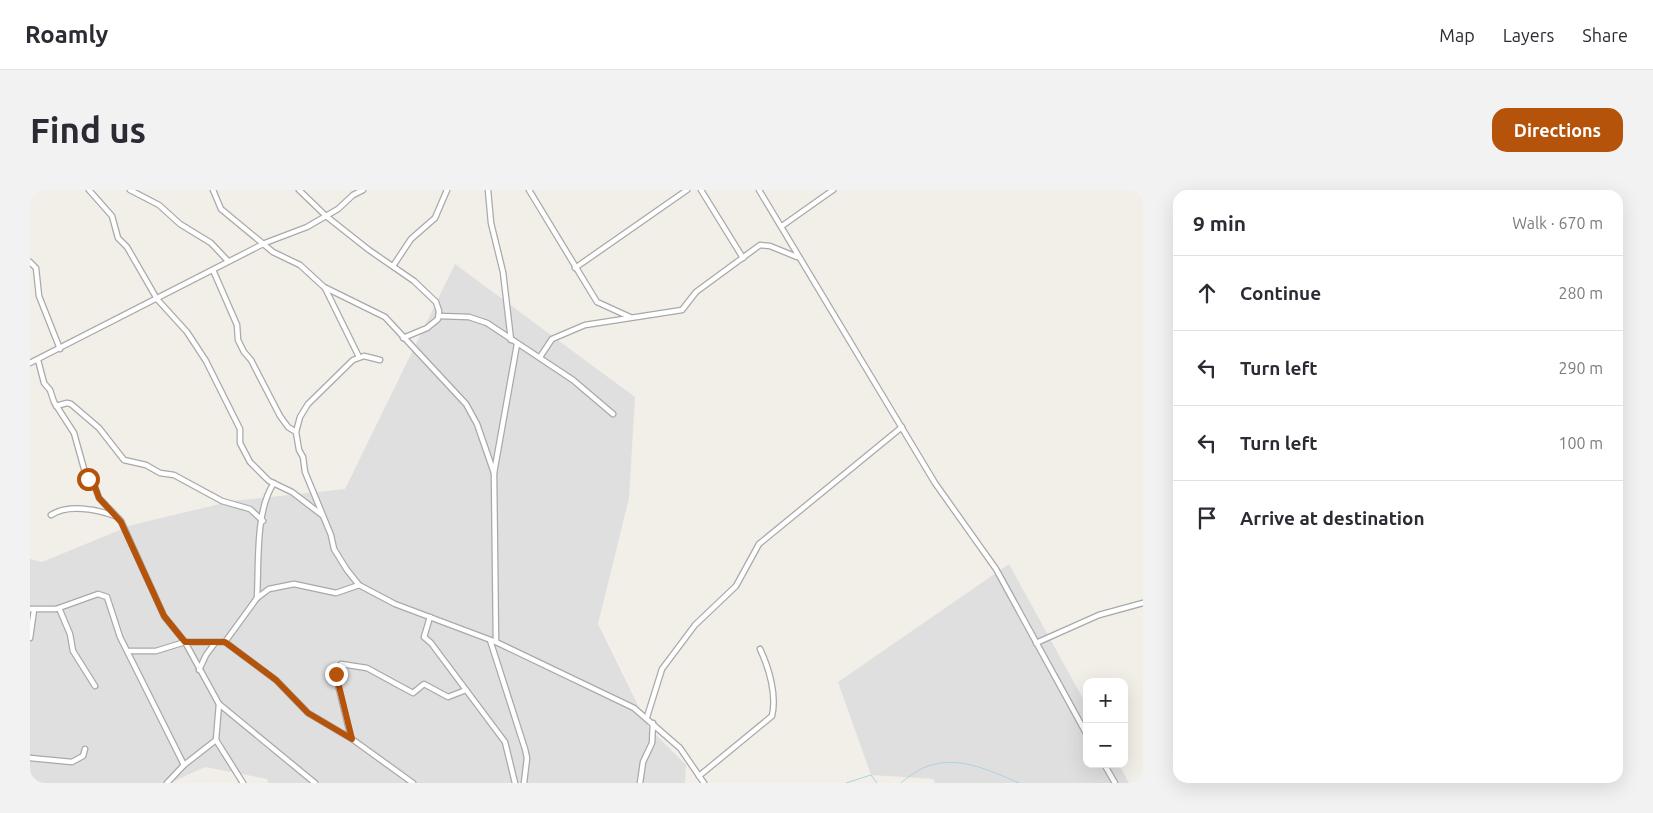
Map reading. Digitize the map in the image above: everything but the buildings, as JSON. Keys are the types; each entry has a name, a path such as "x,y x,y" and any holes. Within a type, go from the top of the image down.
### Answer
{"street":[{"path":"88,190 112,216 118,238 126,247 156,299 187,332 209,366 213,379 240,430 240,443 250,462 274,483 292,492 324,516"},
{"path":"130,190 159,205 180,224 211,243 228,261"},
{"path":"213,190 220,208 265,243 273,252 307,270 324,287 359,356"},
{"path":"299,190 326,216 432,297 438,308 439,316"},
{"path":"30,363 228,261 265,243 307,227 338,209 353,195 363,190"},
{"path":"393,266 411,239 435,218 447,190"},
{"path":"488,190 491,224 503,272 511,340"},
{"path":"529,190 597,302 630,317"},
{"path":"575,268 687,190"},
{"path":"700,190 743,258"},
{"path":"759,190 939,489 996,570 1083,728"},
{"path":"782,226 833,190"},
{"path":"540,357 551,340 560,334 585,325 618,322 630,317 682,310 696,292 764,245 798,257"},
{"path":"30,262 36,268 39,296 60,349"},
{"path":"213,270 237,325 238,340 244,352 252,360 280,416 288,427 296,432"},
{"path":"324,287 385,317 466,404 477,424 494,473"},
{"path":"403,338 427,328 439,316 469,317 487,323 573,380 613,414"},
{"path":"496,642 494,473 517,344"},
{"path":"359,356 308,404 300,417 296,432 299,450 303,456 304,469 340,561 359,585 396,604 496,642 615,698 646,717 680,748 701,781 772,716 773,709 769,676 760,649"},
{"path":"359,356 380,360"},
{"path":"38,360 44,383 50,390 56,406 74,433 87,477 94,484 99,498 123,526 164,616 185,642 219,704 315,783"},
{"path":"56,406 72,404 99,428 124,460 146,465 160,473 174,474 222,500 250,509 263,520"},
{"path":"646,717 662,670 695,625 736,586 758,544 902,427"},
{"path":"258,598 260,540 268,493 274,483"},
{"path":"50,515 64,509 73,509 116,516"},
{"path":"225,642 258,598 269,589 282,585 305,585 336,593 359,585"},
{"path":"30,638 32,633 32,610 59,608 86,596 103,595 109,602 114,624 184,765"},
{"path":"1036,642 1099,616 1143,603"},
{"path":"59,608 70,634 73,651 95,686"},
{"path":"430,617 424,637 431,643 505,742 515,783"},
{"path":"490,640 525,748 527,758 524,783"},
{"path":"129,651 156,651 185,642 225,642 276,680 308,713 352,739 413,783"},
{"path":"199,670 206,654 215,643"},
{"path":"352,739 336,677 336,669 340,664 367,668 413,692 424,684 448,697 466,690"},
{"path":"219,704 216,740 243,783"},
{"path":"640,783 643,762 652,744 653,723"},
{"path":"167,783 184,765 216,740"},
{"path":"30,758 72,762 83,756 85,749"},
{"path":"1106,768 1115,783"}],"shaded area":[{"path":"455,264 635,397 629,498 598,624 649,728 686,765 685,783 268,783 267,779 205,767 170,783 30,783 30,559 42,562 132,525 232,501 345,489"},
{"path":"1009,564 1083,699 1083,768 1121,768 1129,783 935,783 933,779 871,775 838,682"}],"waterway":[{"path":"901,783 915,772 929,766 944,763 973,765 1019,783"},
{"path":"846,783 871,775 877,783"}],"route":[{"path":"88,479 94,484 99,498 121,522 164,616 185,642 225,642 276,680 308,713 352,739 346,721 336,674"}]}
